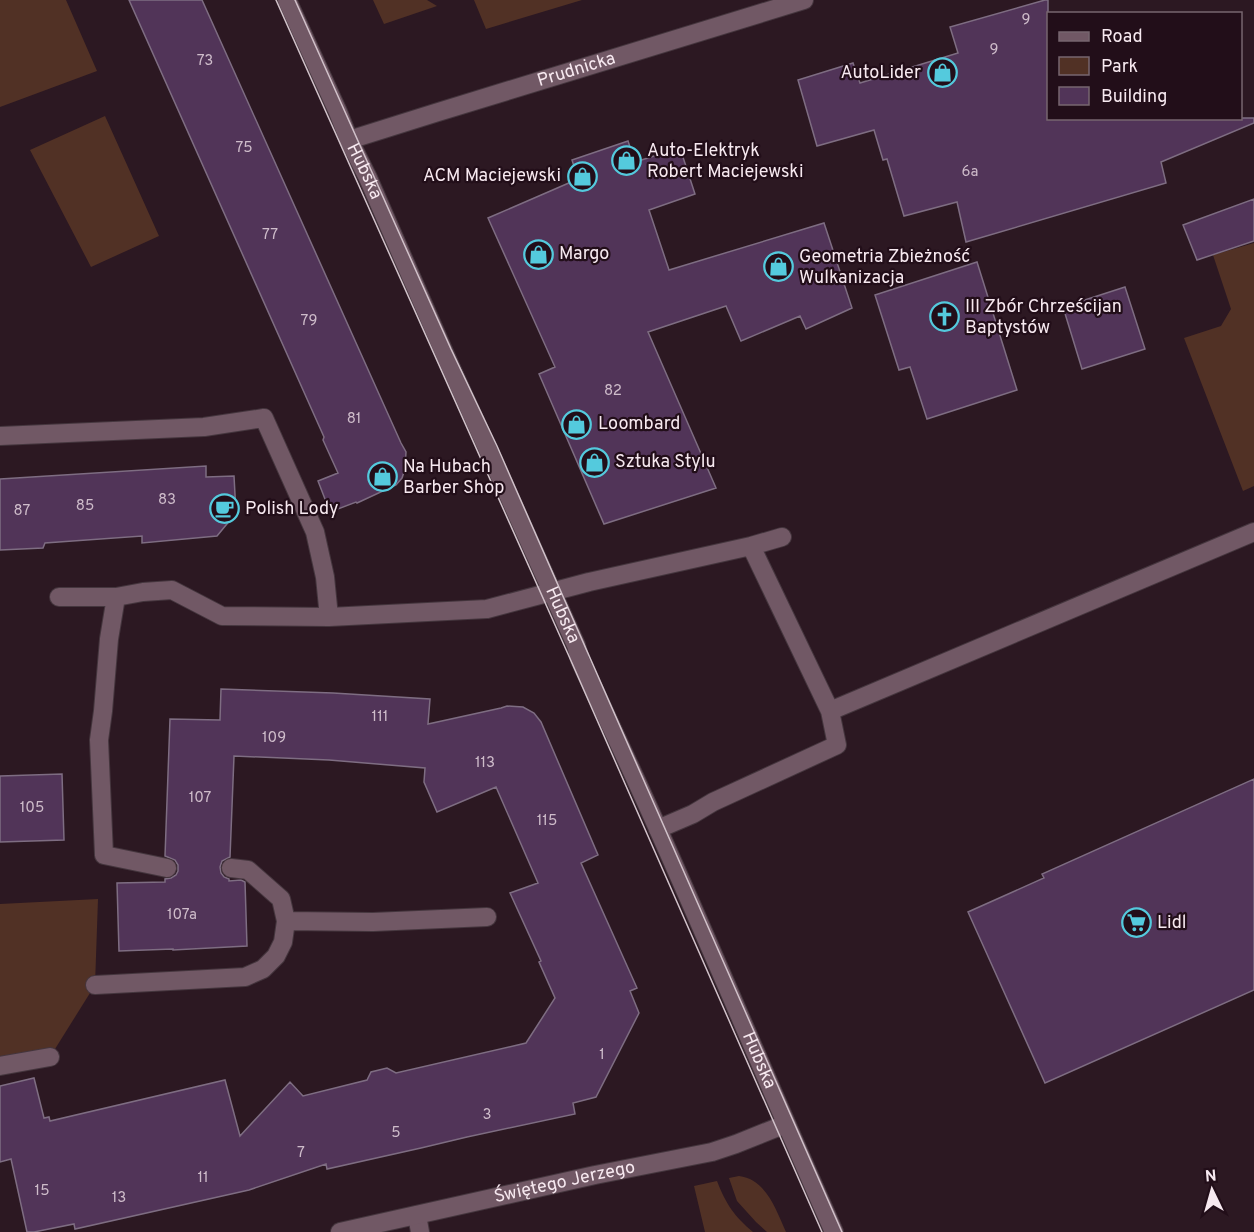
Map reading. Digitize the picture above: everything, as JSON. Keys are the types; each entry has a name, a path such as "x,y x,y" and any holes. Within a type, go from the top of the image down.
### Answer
{"street":[{"name":"Hubska","path":"287,0 576,645 580,660 658,829 832,1230"},
{"name":"Prudnicka","path":"349,140 778,4 804,0"},
{"path":"0,436 204,427 264,418 315,532 325,577 330,617"},
{"path":"830,711 1254,532"},
{"path":"59,597 116,597 172,590 222,615 330,617 487,609 589,582 782,537"},
{"path":"658,829 837,745 830,711 751,546"},
{"path":"116,597 109,639 99,740 104,855 167,868"},
{"path":"95,985 245,977 263,969 276,956 283,942 286,921 281,899 248,870 231,868"},
{"path":"286,921 373,922 487,917"},
{"path":"0,1066 50,1057"},
{"name":"Świętego Jerzego","path":"340,1232 419,1223 595,1175 712,1152 786,1124"}],"green space":[{"path":"0,0 66,0 97,71 0,107"},
{"path":"373,0 427,0 437,6 384,24"},
{"path":"474,0 582,0 486,29"},
{"path":"105,116 159,236 91,267 30,150"},
{"path":"1254,243 1254,486 1243,491 1184,338 1221,326 1231,309 1213,255"},
{"path":"98,899 95,985 50,1057 0,1066 0,904"},
{"path":"739,1176 748,1178 763,1189 774,1205 786,1232 767,1232 737,1201 729,1178"},
{"path":"717,1181 731,1209 753,1232 705,1232 694,1186"}],"building":[{"path":"129,0 202,0 406,452 405,469 396,485 357,503 330,512 318,481 338,473 323,440 324,437"},
{"path":"1048,0 1047,120 1242,120 1242,118 1254,118 1254,123 1161,162 1166,183 966,242 957,202 904,216 887,159 883,160 874,130 817,146 798,80 853,63 860,83 958,53 950,27"},
{"path":"628,141 635,162 680,148 695,194 649,210 669,270 824,223 852,308 806,329 800,316 741,341 726,306 648,332 716,488 604,524 539,374 555,367 488,218 578,179 572,160"},
{"path":"1254,199 1254,241 1197,260 1183,225"},
{"name":"III Zbór Chrześcijan Baptystów","path":"977,262 1017,390 927,419 910,367 899,370 875,295"},
{"path":"1125,287 1145,349 1082,369 1063,307"},
{"path":"206,466 206,477 234,476 236,513 217,536 142,543 142,536 45,543 43,548 0,550 0,479"},
{"path":"221,689 430,699 428,724 507,706 523,707 534,713 541,722 598,855 581,863 637,988 630,991 639,1013 596,1097 573,1103 575,1114 327,1169 326,1164 249,1190 75,1229 74,1224 27,1232 11,1159 0,1162 0,1086 34,1078 44,1118 49,1117 50,1121 225,1080 240,1136 290,1082 303,1096 367,1080 371,1072 387,1068 396,1073 526,1043 555,998 510,893 538,883 496,787 437,812 424,782 425,768 329,760 234,756 230,857 222,861 220,867 221,873 229,881 245,882 247,946 119,951 117,883 165,882 165,879 176,875 178,871 175,860 165,856 170,719 220,720"},
{"path":"62,774 64,840 0,842 0,776"},
{"name":"Lidl","path":"1254,779 1254,990 1045,1083 968,912 1044,878 1042,874"}],"tram line":[{"path":"276,0 568,654 822,1232"},
{"path":"295,0 451,349 497,446 842,1232"}],"place":[{"name":"AutoLider","path":"942,73"},
{"name":"Auto-Elektryk Robert Maciejewski","path":"626,161"},
{"name":"ACM Maciejewski","path":"582,176"},
{"name":"Margo","path":"538,254"},
{"name":"Geometria Zbieżność Wulkanizacja","path":"778,267"},
{"name":"III Zbór Chrześcijan Baptystów","path":"944,317"},
{"name":"Loombard","path":"577,424"},
{"name":"Sztuka Stylu","path":"594,462"},
{"name":"Na Hubach Barber Shop","path":"382,477"},
{"name":"Polish Lody","path":"224,509"},
{"name":"Lidl","path":"1136,923"}]}
